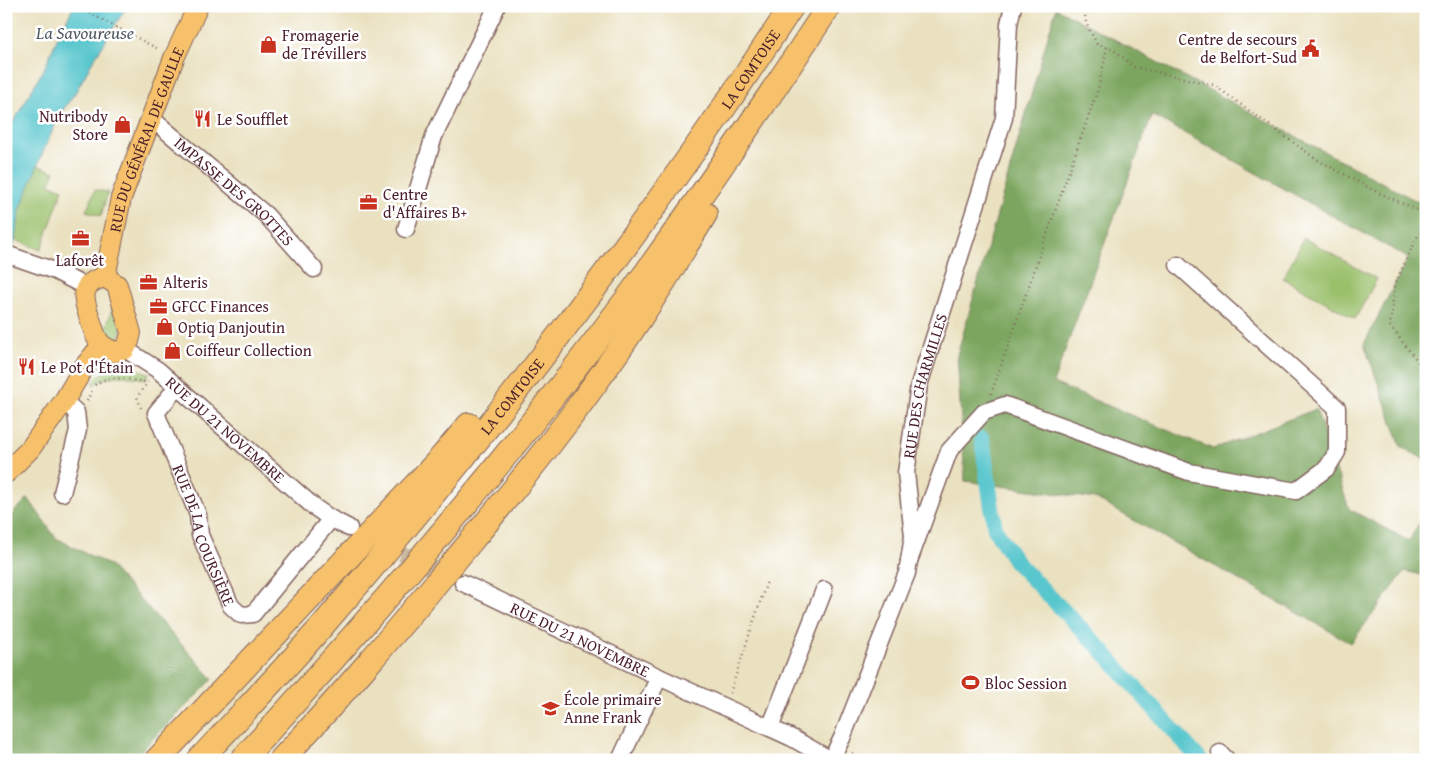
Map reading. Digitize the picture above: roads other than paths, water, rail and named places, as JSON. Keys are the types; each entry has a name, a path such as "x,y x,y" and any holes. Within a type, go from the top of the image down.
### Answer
{"highway":[{"name":"LA COMTOISE","path":"199,760 323,626 511,398 634,236 715,121 792,6"},
{"name":"LA COMTOISE","path":"242,760 341,651 530,425 674,233 763,106 829,6"},
{"path":"281,760 340,696 429,592 513,491 593,387 672,268 811,34"},
{"path":"157,760 441,458 634,236"},
{"path":"293,760 340,696"}],"main road":[{"name":"RUE DU GÉNÉRAL DE GAULLE","path":"105,277 121,198 174,58 198,6"},
{"path":"105,277 117,284 131,333 125,349 115,352 102,345 96,336 84,299 86,287 94,280 105,277"},
{"path":"6,473 70,409 84,367 102,345"}],"street":[{"path":"406,229 434,136 497,6"},
{"name":"RUE DES CHARMILLES","path":"831,760 842,738 907,573 913,536 906,473 919,386 1004,118 1009,24 1013,6"},
{"name":"IMPASSE DES GROTTES","path":"151,118 266,215 314,269"},
{"path":"12,256 55,271 86,287"},
{"path":"909,561 949,451 984,412 1004,405 1189,472 1296,491 1327,468 1336,452 1337,408 1178,265"},
{"name":"RUE DU 21 NOVEMBRE","path":"125,349 158,370 314,507 349,528"},
{"name":"RUE DE LA COURSIÈRE","path":"177,387 156,413 198,515 200,535 230,606 241,615 253,614 330,518"},
{"path":"62,493 78,430 70,409"},
{"name":"RUE DU 21 NOVEMBRE","path":"463,583 658,677 727,702 770,728 831,760"},
{"path":"770,728 824,590"},
{"path":"620,760 658,677"}],"water":[{"name":"La Savoureuse","path":"74,6 127,6 75,93 60,114 42,154 20,210 14,245 8,265 6,290 6,135 45,67 59,34"}],"waterway":[{"path":"982,439 995,529 1015,561 1100,648 1200,760"}],"tunnel":[{"path":"380,543 453,578"}],"place":[{"name":"Fromagerie de Trévillers","path":"268,44"},
{"name":"Centre de secours de Belfort-Sud","path":"1311,48"},
{"name":"Le Soufflet","path":"203,119"},
{"name":"Nutribody Store","path":"122,125"},
{"name":"Centre d'Affaires B+","path":"369,203"},
{"name":"Laforêt","path":"80,239"},
{"name":"Alteris","path":"149,282"},
{"name":"GFCC Finances","path":"158,306"},
{"name":"Optiq Danjoutin","path":"164,327"},
{"name":"Coiffeur Collection","path":"172,350"},
{"name":"Le Pot d'Étain","path":"27,367"},
{"name":"Bloc Session","path":"971,683"},
{"name":"École primaire Anne Frank","path":"550,708"}]}
